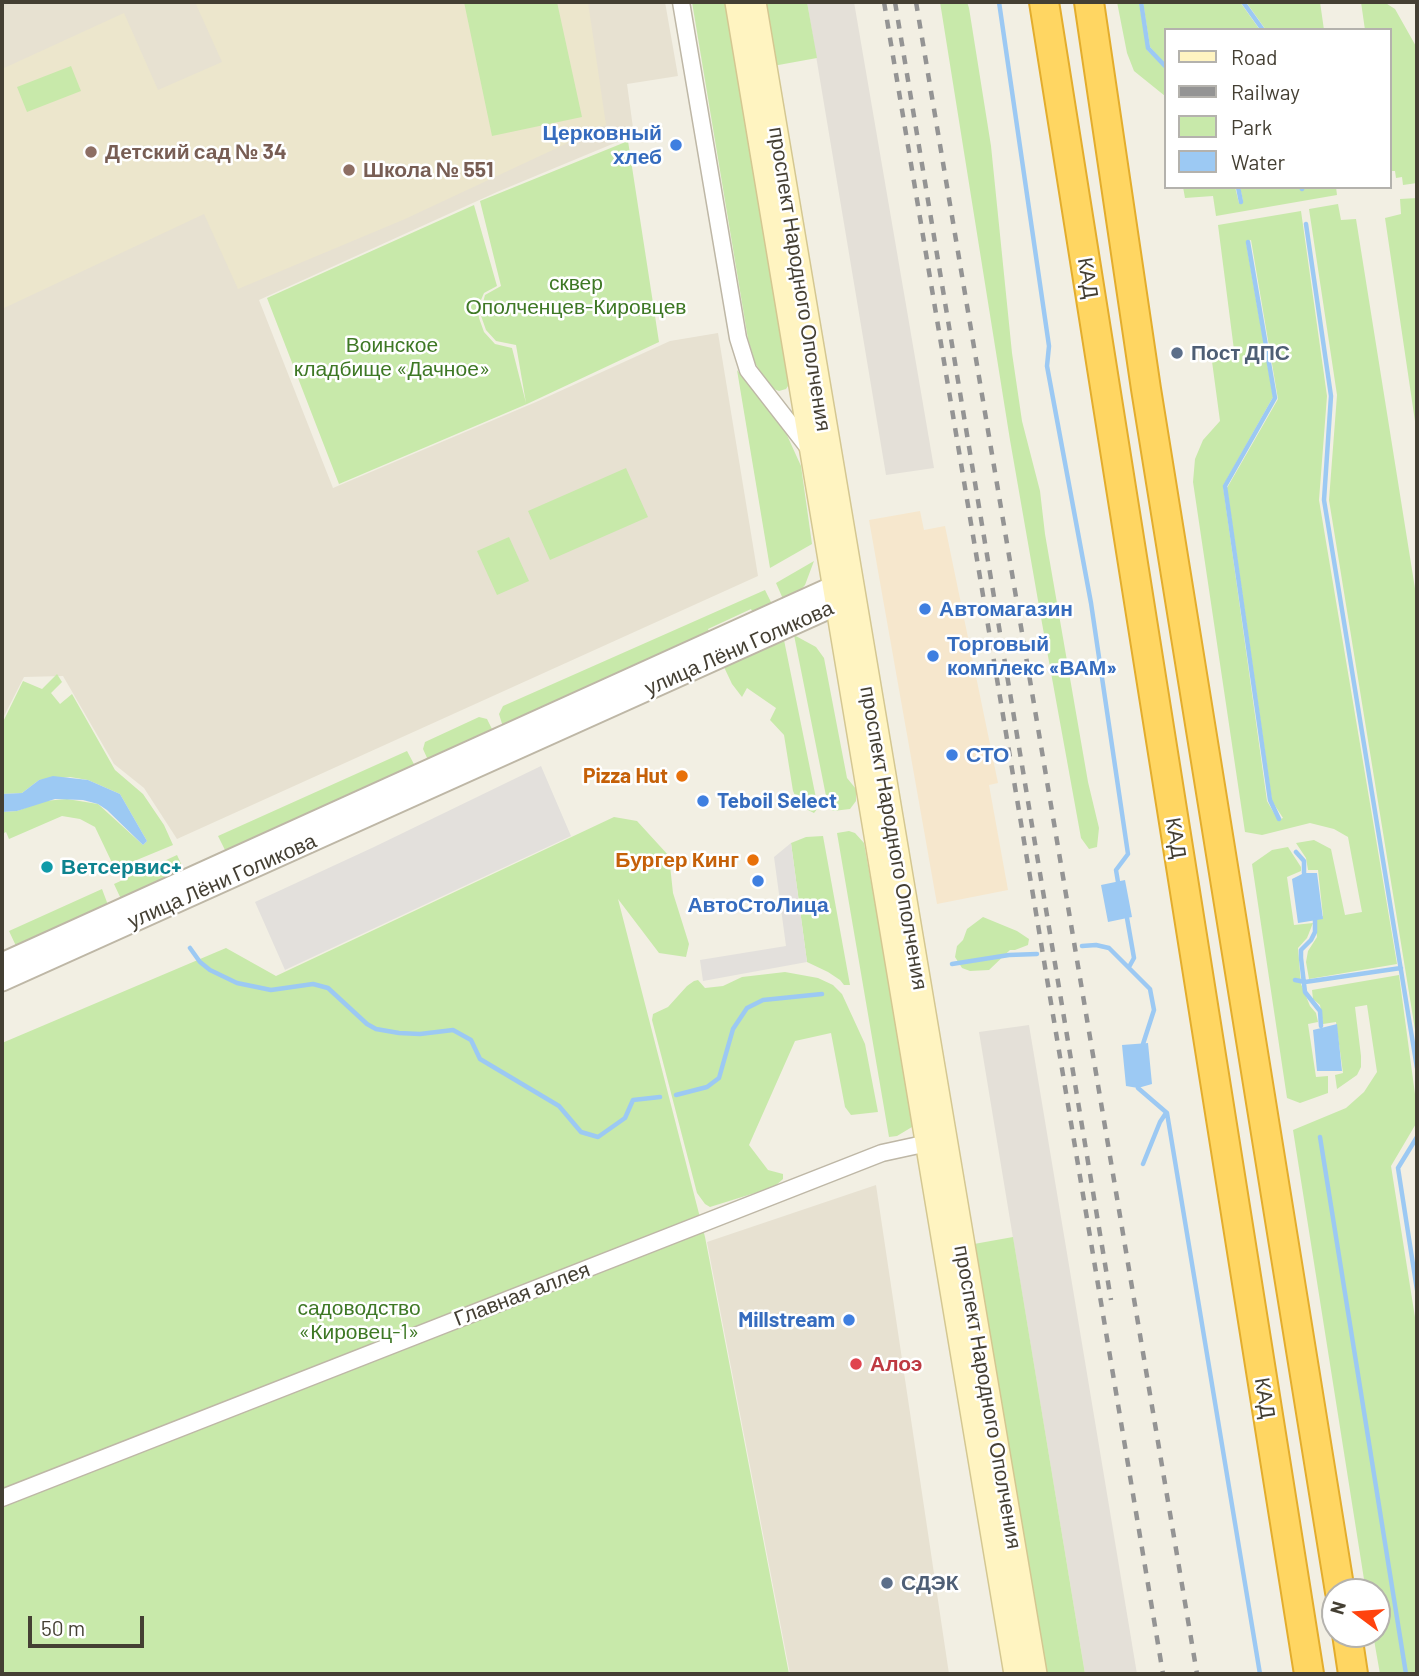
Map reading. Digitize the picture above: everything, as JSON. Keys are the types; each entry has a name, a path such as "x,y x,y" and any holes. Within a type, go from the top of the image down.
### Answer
{"highway":[{"name":"КАД","path":"1044,2 1309,1674"},
{"name":"КАД","path":"1088,2 1146,389 1338,1578"},
{"path":"1349,1648 1353,1674"}],"main road":[{"name":"проспект Народного Ополчения","path":"737,2 812,453 841,594 1035,1674"},
{"name":"проспект Народного Ополчения","path":"754,2 841,594 928,1143 1017,1674"}],"street":[{"path":"681,2 738,338 748,370 812,453"},
{"name":"улица Лёни Голикова","path":"2,963 841,594"},
{"name":"улица Лёни Голикова","path":"2,981 841,594"},
{"name":"Главная аллея","path":"2,1498 882,1153 928,1143"}],"shaded area":[{"path":"2,2 665,2 678,76 627,84 634,135 497,192 259,300 333,488 536,402 670,341 718,333 758,576 177,839 144,788 114,764 63,676 24,677 2,720"},
{"name":"Школа № 551","path":"195,2 588,2 606,125 405,219 238,289 204,214 2,309 2,69 124,13 158,90 222,62"},
{"path":"807,2 854,2 934,468 886,475"},
{"name":"Торговый комплекс «ВАМ»","path":"920,511 924,530 945,526 998,783 989,785 1008,890 937,904 869,520"},
{"path":"541,766 571,836 285,970 255,902"},
{"path":"791,843 807,962 703,981 700,960 786,946 774,857"},
{"path":"1029,1025 1137,1674 1085,1674 979,1032"},
{"path":"876,1185 949,1674 790,1674 707,1242"}],"green space":[{"path":"464,2 557,2 582,117 492,136"},
{"path":"692,2 729,2 790,383 786,389 779,391 771,388 755,363 748,339"},
{"path":"763,2 807,2 817,58 773,66"},
{"path":"940,2 967,2 969,8 991,146 1012,353 1022,421 1040,491 1088,782 1099,828 1097,847 1089,849 1081,838 1040,612"},
{"path":"1117,2 1139,2 1147,50 1164,67 1164,95 1134,71 1127,53"},
{"path":"1143,2 1240,2 1259,28 1164,28 1164,63 1150,47"},
{"path":"1246,2 1320,2 1324,28 1265,28"},
{"path":"1361,2 1384,2 1395,9 1417,48 1417,183 1403,185 1402,177 1396,178 1395,171 1391,171 1391,28 1365,28"},
{"path":"71,66 81,91 27,112 17,87"},
{"path":"628,141 659,342 527,404 339,484 267,298 474,205 497,286 484,293 478,307 479,318 484,332 495,344 512,348 526,403 516,345 496,341 486,330 480,313 485,295 501,286 480,201"},
{"path":"1183,189 1236,189 1239,203 1243,201 1240,189 1336,189 1337,195 1216,216 1213,196 1185,198"},
{"path":"1417,198 1416,428 1385,218 1401,214 1400,199"},
{"path":"1338,204 1341,220 1356,219 1417,601 1417,1042 1329,500 1337,395 1309,209"},
{"path":"1301,211 1327,396 1319,500 1397,964 1309,979 1306,962 1308,951 1317,937 1315,918 1323,916 1318,870 1308,870 1306,858 1296,843 1314,840 1331,849 1345,915 1362,912 1348,837 1334,829 1310,823 1262,835 1245,832 1193,482 1195,459 1203,440 1220,421 1211,354 1234,350 1218,225","holes":["1251,240 1278,399 1227,488 1272,801 1283,818 1278,820 1267,801 1223,486 1273,397 1246,242"]},
{"path":"737,370 786,433 801,466 812,544 770,568"},
{"path":"626,468 648,517 550,560 528,511"},
{"path":"509,537 529,581 497,595 477,551"},
{"path":"814,561 805,585 798,593 783,599 776,583"},
{"path":"765,590 772,604 753,613 751,609 708,629 710,633 503,727 499,714 503,706"},
{"path":"794,635 816,647 824,658 847,778 856,789 856,801 850,809 833,811 828,806"},
{"path":"780,637 784,640 818,808 814,813 800,806 793,791 784,735 770,720 776,708 747,688 742,697 724,667 725,661"},
{"path":"57,674 62,682 51,693 60,704 72,694 115,770 143,794 164,825 173,845 115,869 95,827 80,819 62,816 9,839 6,832 2,834 2,812 17,811 44,801 67,799 98,804 143,845 147,841 120,794 88,780 70,777 39,780 22,793 2,794 2,724 23,681 42,689"},
{"path":"479,717 487,719 493,731 428,760 423,749 425,742"},
{"path":"407,751 415,766 226,852 218,836"},
{"name":"садоводство «Кировец-1»","path":"614,817 637,821 669,856 673,893 689,944 686,957 659,953 618,899 705,1237 789,1674 2,1674 2,1043 226,948 276,976"},
{"path":"837,833 855,833 864,843 914,1121 912,1127 897,1136 889,1137"},
{"path":"823,836 850,985 844,985 828,972 807,962 791,843 806,837"},
{"path":"1288,847 1301,867 1301,871 1287,877 1294,925 1313,923 1307,938 1298,948 1301,984 1318,1022 1308,1024 1316,1077 1328,1076 1328,1093 1300,1103 1287,1098 1252,864 1272,850"},
{"path":"177,855 184,870 121,899 114,884"},
{"path":"102,889 108,905 16,946 9,931"},
{"path":"983,917 1017,931 1029,939 1028,945 1010,950 989,970 970,971 962,968 955,957 957,946 963,940 967,929"},
{"path":"785,972 818,978 833,985 842,994 865,1044 878,1112 851,1115 845,1107 831,1033 795,1041 749,1145 768,1170 783,1174 783,1179 774,1187 710,1207 697,1193 652,1020 653,1014 668,1007 694,981 698,980 705,988 723,986 742,977"},
{"path":"1399,975 1417,1109 1417,1122 1391,1166 1417,1330 1417,1674 1380,1674 1375,1648 1391,1648 1391,1578 1364,1578 1293,1130 1346,1108 1364,1092 1377,1072 1367,1005 1355,1007 1361,1067 1357,1075 1337,1089 1335,1075 1343,1073 1336,1022 1323,1024 1320,1005 1313,999 1312,990"},
{"path":"1013,1237 1085,1674 1046,1674 974,1244"}],"water":[{"path":"53,776 88,780 120,794 147,841 143,845 107,810 83,800 55,799 17,811 2,812 2,794 22,793 39,780"},
{"path":"1304,873 1317,873 1323,919 1298,923 1292,879"},
{"path":"1125,880 1132,917 1108,922 1101,885"},
{"path":"1337,1024 1342,1071 1317,1071 1313,1030"},
{"path":"1148,1043 1152,1084 1138,1088 1126,1086 1122,1045"}],"waterway":[{"path":"999,2 1049,346 1047,366 1091,603 1128,854 1116,870 1118,882"},
{"path":"1141,2 1148,48 1164,65"},
{"path":"1243,2 1262,28"},
{"path":"1238,189 1241,202"},
{"path":"1306,224 1331,396 1324,500 1417,1068"},
{"path":"1248,242 1275,398 1225,486 1270,800 1279,819"},
{"path":"1296,852 1304,861 1304,873"},
{"path":"1127,918 1134,958 1129,967"},
{"path":"1315,920 1315,932 1301,950 1301,958 1305,992 1320,1011 1321,1026"},
{"path":"1082,946 1109,948 1150,989 1154,1010 1143,1044"},
{"path":"190,948 210,970 237,983 271,990 313,984 328,988 376,1029 420,1034 453,1030 471,1040 480,1059 559,1106 581,1132 598,1137 625,1118 633,1100 660,1097"},
{"path":"952,964 1009,955 1037,954"},
{"path":"1295,980 1305,982 1401,968"},
{"path":"676,1095 707,1087 719,1078 733,1029 747,1008 763,1000 822,994"},
{"path":"1138,1088 1167,1113 1260,1674"},
{"path":"1143,1164 1166,1113"},
{"path":"1320,1137 1406,1674"},
{"path":"1417,1137 1398,1168 1417,1290"}],"railway":[{"path":"884,2 1163,1674"},
{"path":"895,2 1111,1300"},
{"path":"916,2 1197,1674"}],"place":[{"name":"Церковный хлеб","path":"676,145"},
{"name":"Детский сад № 34","path":"91,152"},
{"name":"Школа № 551","path":"349,170"},
{"name":"Пост ДПС","path":"1177,353"},
{"name":"Автомагазин","path":"925,609"},
{"name":"Торговый комплекс «ВАМ»","path":"933,656"},
{"name":"СТО","path":"952,755"},
{"name":"Pizza Hut","path":"682,776"},
{"name":"Teboil Select","path":"703,801"},
{"name":"Бургер Кинг","path":"753,860"},
{"name":"Ветсервис+","path":"47,867"},
{"name":"АвтоСтоЛица","path":"758,881"},
{"name":"Millstream","path":"849,1320"},
{"name":"Алоэ","path":"856,1364"},
{"name":"СДЭК","path":"887,1583"}],"park label":[{"name":"сквер Ополченцев-Кировцев","path":"576,295"},
{"name":"Воинское кладбище «Дачное»","path":"392,357"}]}
